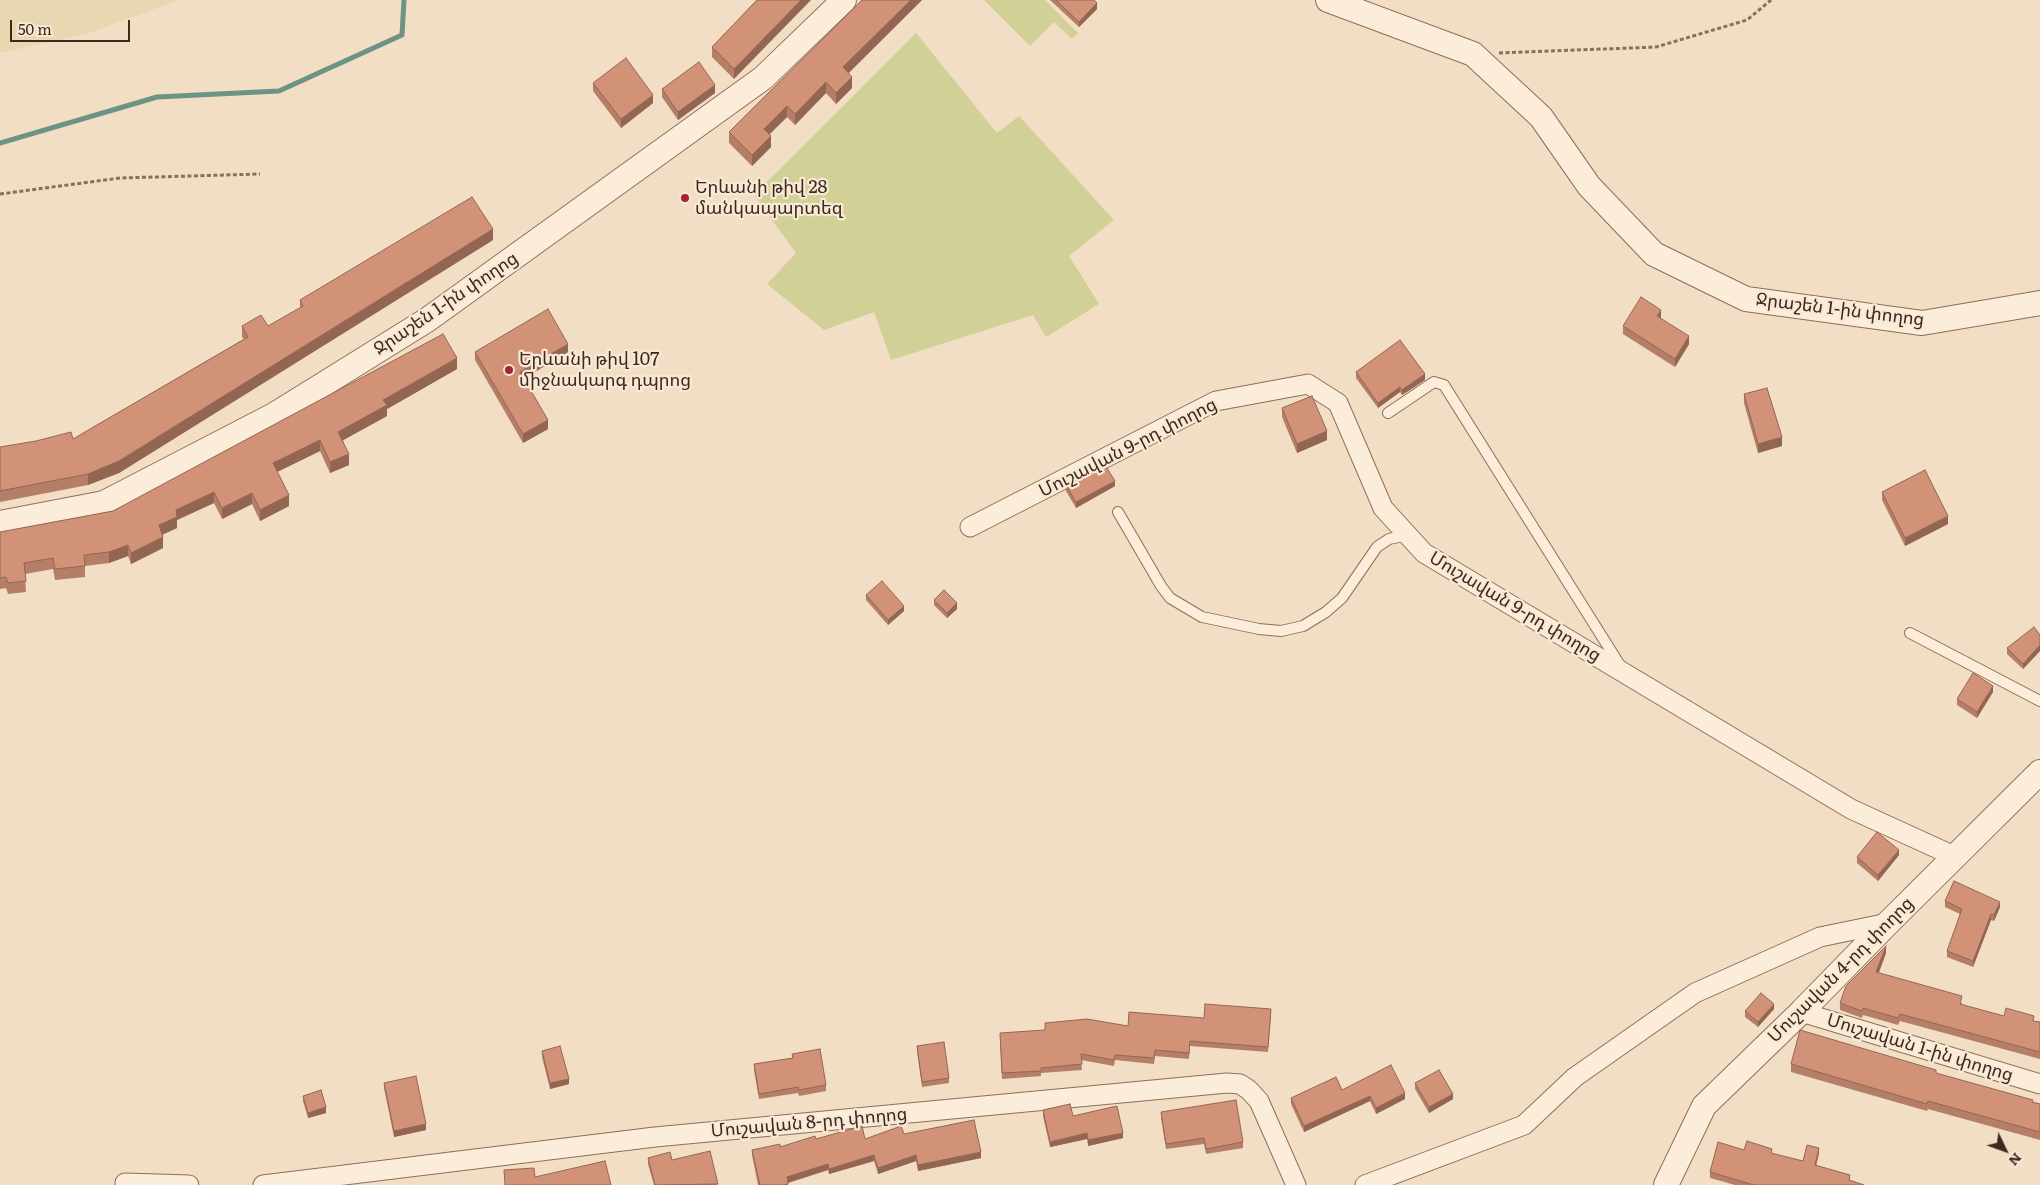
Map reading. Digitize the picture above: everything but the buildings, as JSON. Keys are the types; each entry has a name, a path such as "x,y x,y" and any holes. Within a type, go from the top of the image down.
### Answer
{"street":[{"name":"Ջրաշեն 1-ին փողոց","path":"0,523 104,503 274,415 427,320 763,78 844,0"},
{"name":"Ջրաշեն 1-ին փողոց","path":"1328,0 1473,54 1541,118 1589,186 1654,254 1746,299 1922,323 2040,303"},
{"name":"Մուշավան 9-րդ փողոց","path":"970,527 1216,401 1308,384 1338,403 1383,508 1424,553 1851,808 1956,857"},
{"name":"Մուշավան 4-րդ փողոց","path":"1666,1185 1704,1106 1801,1012 2040,772"},
{"path":"1365,1185 1524,1125 1575,1077 1695,993 1820,936 1888,923"},
{"name":"Մուշավան 1-ին փողոց","path":"1801,1012 2040,1084"},
{"name":"Մուշավան 8-րդ փողոց","path":"263,1185 655,1137 1227,1083 1240,1084 1249,1090 1259,1101 1296,1185"},
{"path":"125,1183 189,1185"}],"lane":[{"path":"1388,413 1434,382 1444,384 1626,674"},
{"path":"1118,512 1170,598 1202,617 1259,630 1281,631 1303,626 1326,612 1342,598 1377,547 1389,539 1408,535"},
{"path":"1910,633 2040,701"}],"path":[{"path":"1473,54 1656,47 1747,20 1771,0"},
{"path":"0,194 120,178 260,174"}],"shaded area":[{"path":"0,0 179,0 89,33 0,53"},
{"path":"984,0 1045,0 1078,33 1072,39 1054,22 1030,46"},
{"path":"916,33 997,133 1019,116 1114,220 1069,256 1099,304 1046,337 1033,315 891,360 874,312 824,330 767,284 796,253 754,195"}],"waterway":[{"path":"0,143 157,97 279,91 402,35 404,0"}],"place":[{"name":"Երևանի թիվ 28 մանկապարտեզ","path":"685,198"},
{"name":"Երևանի թիվ 107 միջնակարգ դպրոց","path":"509,370"}]}
